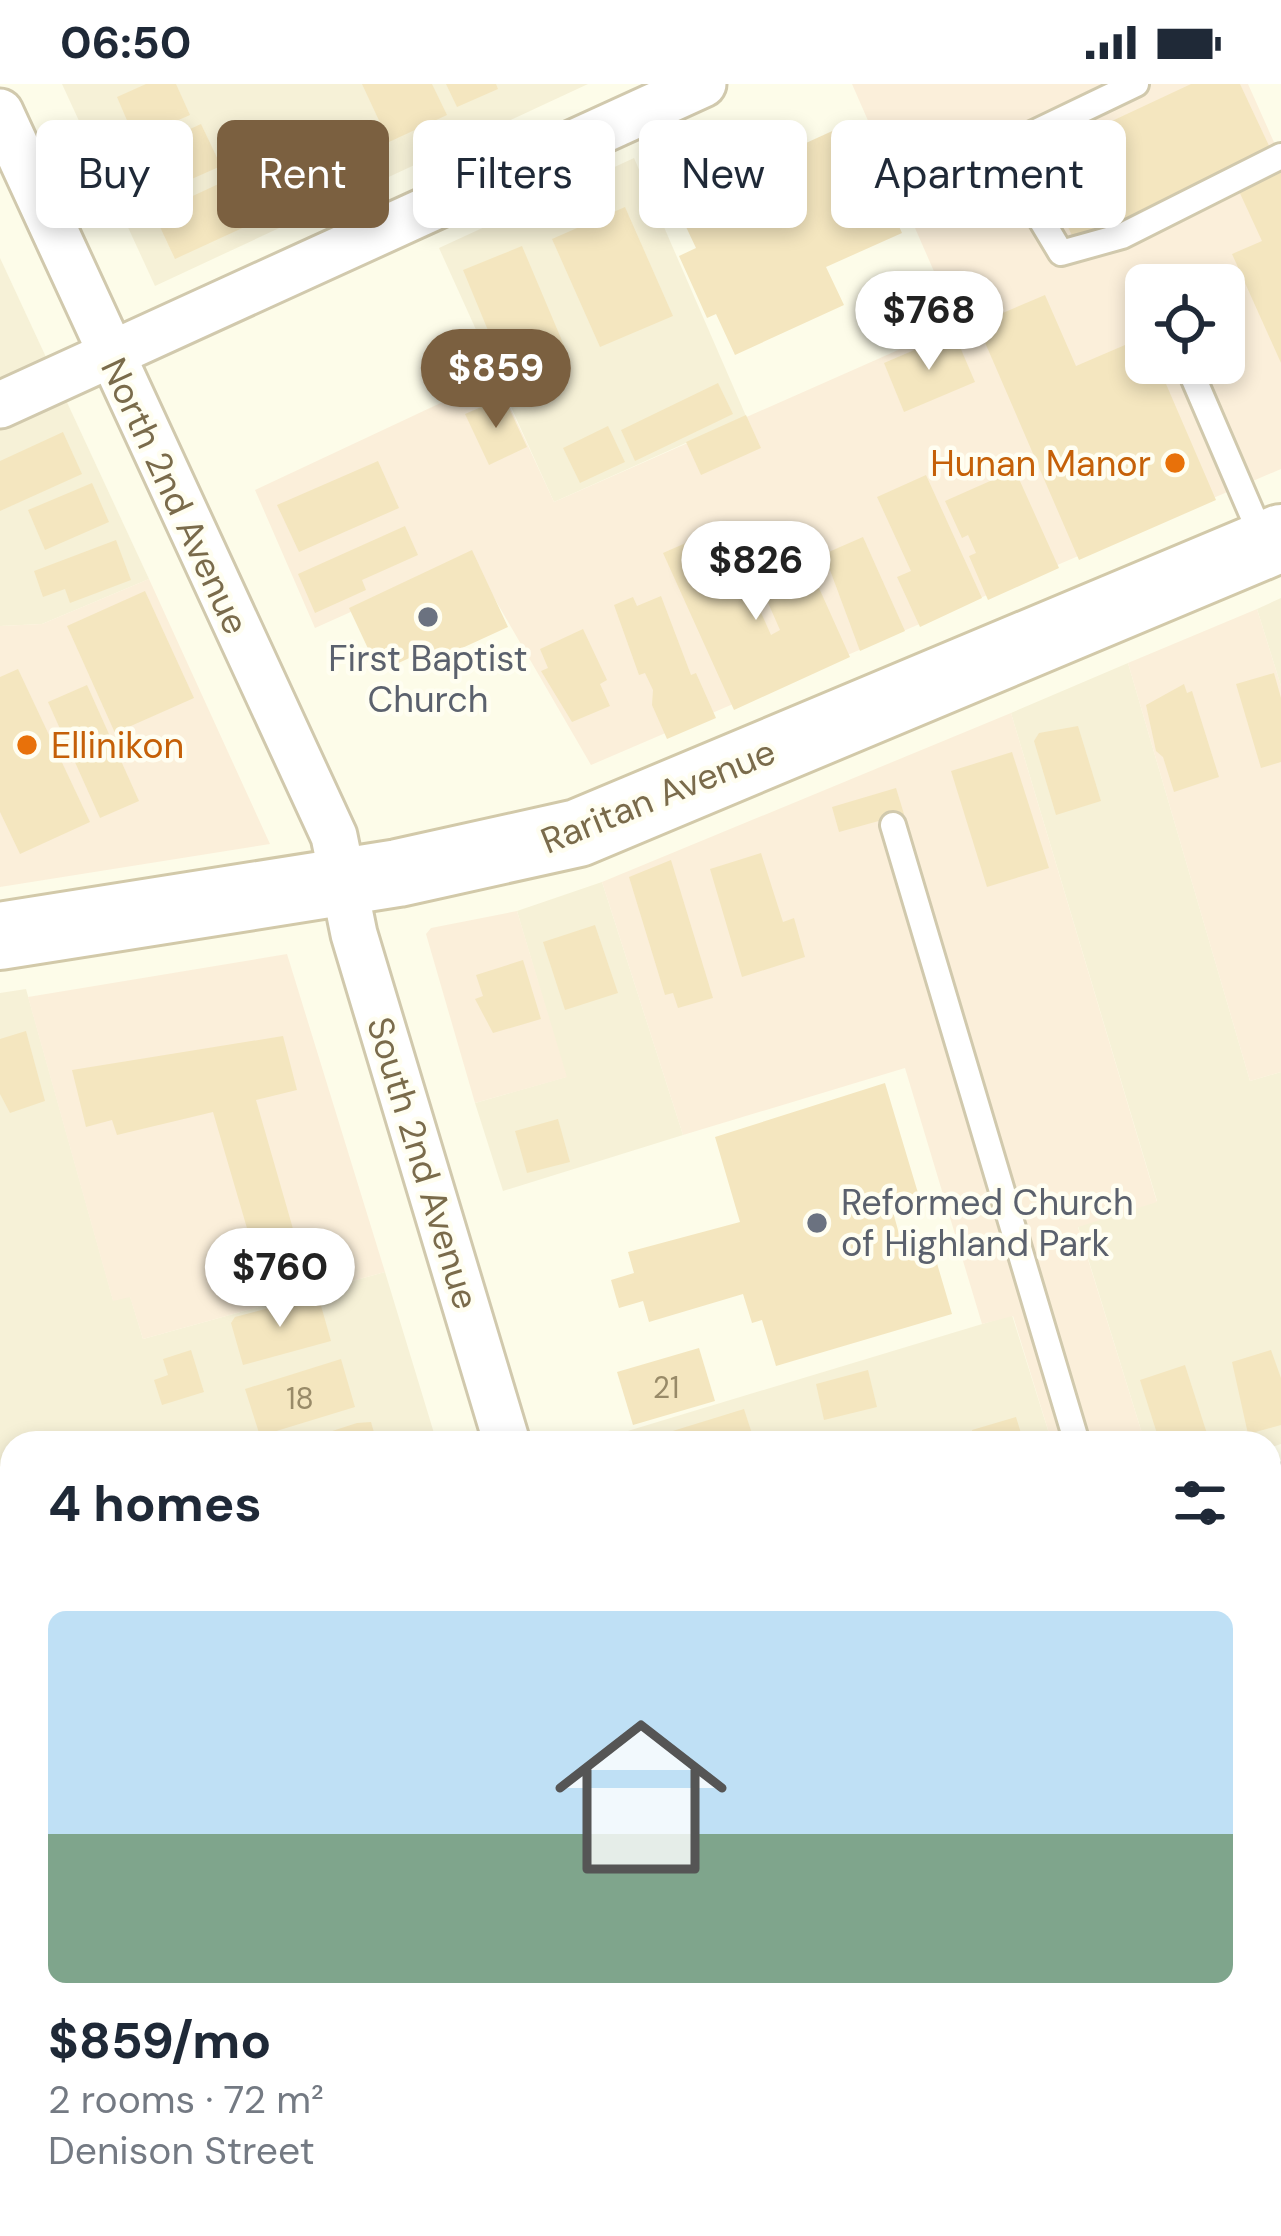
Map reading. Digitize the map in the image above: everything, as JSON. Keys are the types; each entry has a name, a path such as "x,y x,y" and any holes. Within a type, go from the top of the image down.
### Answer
{"main road":[{"name":"Raritan Avenue","path":"0,936 342,882 523,849 578,833 1273,541"}],"street":[{"path":"0,405 703,84"},
{"name":"North 2nd Avenue","path":"0,112 334,836 342,882"},
{"name":"South 2nd Avenue","path":"342,882 503,1431"}],"lane":[{"path":"1136,84 1011,144 1034,208 1061,253 1122,236 1281,156"},
{"path":"1197,384 1273,541"},
{"path":"892,825 1073,1431"}],"shaded area":[{"path":"62,84 588,84 511,120 413,120 413,166 389,177 389,120 217,120 217,228 279,228 155,286 128,228 193,228 193,120 79,120"},
{"path":"852,84 1248,84 1281,158 1281,469 591,765 471,558 315,628 255,490 496,377 554,502 957,324 915,228 1126,228 1126,120 868,120"},
{"path":"634,158 639,170 639,228 664,228 746,416 554,502 439,248 482,228 615,228 615,167"},
{"path":"0,258 149,579 42,624 0,626"},
{"path":"149,579 270,844 0,887 0,626 42,624"},
{"path":"1281,598 1281,686 1257,609"},
{"path":"1257,609 1281,686 1281,1072 1250,1081 1128,663"},
{"path":"1128,663 1250,1081 1281,1072 1281,1431 1141,1431 1078,1226 1157,1201 1011,713"},
{"path":"1011,713 1157,1202 1078,1227 1141,1431 1048,1431 1013,1316 982,1324 905,1068 683,1135 602,882"},
{"path":"602,882 683,1135 503,1191 475,1103 566,1077 517,911"},
{"path":"517,911 567,1077 475,1103 426,934 431,928"},
{"path":"287,954 385,1272 143,1339 130,1297 113,1301 28,997"},
{"path":"26,989 113,1300 130,1296 143,1339 385,1272 433,1431 0,1431 0,993"},
{"path":"1012,1315 1048,1431 628,1431"}],"building":[{"path":"146,84 176,84 190,115 179,120 127,120 117,97"},
{"path":"362,84 432,84 447,115 413,120 413,131 389,142 389,120 379,120"},
{"path":"446,84 496,84 498,89 457,107"},
{"path":"1191,84 1240,84 1271,150 1126,218 1126,120 1114,120"},
{"path":"201,124 217,168 193,178 193,128"},
{"path":"831,132 831,228 900,228 902,233 826,267 844,305 735,355 716,314 707,318 679,256 696,248 687,228 807,228 807,143"},
{"path":"1281,170 1281,363 1245,283 1245,264 1236,264 1232,254 1262,241 1238,189"},
{"path":"217,185 217,228 242,228 175,259 161,228 193,228 193,196"},
{"path":"625,207 673,316 600,347 552,239 577,228 615,228 615,211"},
{"path":"1068,228 1105,228 1075,242"},
{"path":"522,246 571,362 511,386 463,270"},
{"path":"1045,295 1076,366 1125,345 1125,384 1166,384 1216,500 1079,560 977,324"},
{"path":"954,333 975,382 904,412 884,363"},
{"path":"718,383 733,414 635,461 621,430"},
{"path":"504,397 527,447 489,465 465,414"},
{"path":"746,415 761,448 701,475 686,442"},
{"path":"608,426 625,462 580,483 563,448"},
{"path":"63,432 82,474 0,511 0,461"},
{"path":"378,461 399,508 299,552 277,505"},
{"path":"1015,470 1059,568 988,600 969,556 976,553 968,535 962,538 945,501"},
{"path":"926,475 982,598 920,627 897,577 911,571 877,497"},
{"path":"92,483 109,522 45,550 28,510"},
{"path":"405,526 418,555 362,580 366,590 315,613 298,574"},
{"path":"704,535 722,574 740,565 771,635 780,630 758,580 806,559 850,657 734,710 663,553"},
{"path":"863,537 905,631 860,651 824,554"},
{"path":"116,540 131,580 70,603 65,589 43,597 34,571"},
{"name":"First Baptist Church","path":"472,550 508,627 436,660 431,648 379,672 349,608"},
{"path":"145,591 194,698 115,733 67,626"},
{"path":"661,596 691,675 696,673 716,718 667,739 652,705 653,690 645,673 639,675 614,605 633,597 637,606"},
{"path":"583,629 607,680 600,684 610,706 572,722 541,671 548,668 540,649"},
{"name":"Ellinikon","path":"18,669 90,822 20,854 0,812 0,677"},
{"path":"1274,673 1281,698 1281,762 1261,768 1236,684"},
{"path":"1184,684 1187,693 1192,691 1219,777 1174,792 1163,757 1156,751 1146,705"},
{"path":"87,685 139,801 100,818 48,702"},
{"path":"1078,726 1101,801 1056,815 1034,741 1039,733"},
{"path":"1012,752 1049,868 987,887 951,771"},
{"path":"896,788 904,814 839,832 832,807"},
{"path":"761,853 783,922 794,918 805,957 742,977 710,869"},
{"path":"671,860 713,998 678,1008 673,993 665,995 629,877"},
{"path":"595,925 618,993 565,1010 543,942"},
{"path":"523,960 541,1019 493,1033 475,999 483,996 476,975"},
{"path":"26,1031 45,1101 10,1113 0,1094 0,1039"},
{"path":"283,1036 297,1090 256,1100 310,1288 268,1300 213,1112 117,1135 112,1120 86,1127 72,1070"},
{"name":"Reformed Church of Highland Park","path":"885,1083 918,1193 890,1201 901,1241 928,1233 952,1314 776,1366 762,1320 752,1323 743,1294 649,1322 643,1301 619,1308 611,1280 634,1273 628,1252 740,1222 715,1137"},
{"path":"558,1119 570,1162 527,1173 515,1131"},
{"path":"318,1295 331,1341 243,1365 231,1323 235,1317"},
{"path":"699,1348 715,1401 633,1425 617,1372"},
{"path":"191,1350 204,1392 162,1405 154,1380 168,1375 163,1359"},
{"path":"1271,1350 1281,1378 1281,1425 1247,1431 1232,1362"},
{"path":"341,1359 355,1407 276,1431 258,1431 245,1389"},
{"path":"1185,1365 1206,1431 1156,1431 1140,1380"},
{"path":"868,1370 877,1407 824,1420 816,1384"},
{"path":"744,1409 751,1431 673,1431"},
{"path":"1016,1417 1020,1431 972,1431"},
{"path":"371,1422 374,1431 332,1431"}],"place":[{"name":"Hunan Manor","path":"1175,463"},
{"name":"First Baptist Church","path":"428,617"},
{"name":"Ellinikon","path":"27,745"},
{"name":"Reformed Church of Highland Park","path":"817,1223"}]}
